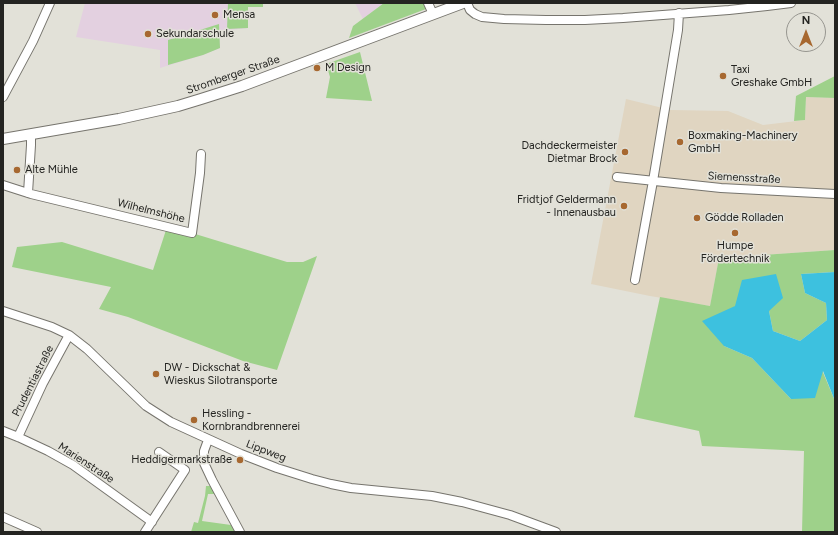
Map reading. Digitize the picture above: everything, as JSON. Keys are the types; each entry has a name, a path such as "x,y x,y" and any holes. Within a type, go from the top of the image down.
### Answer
{"main road":[{"name":"Stromberger Straße","path":"3,139 119,118 189,102 242,86 463,3"}],"street":[{"path":"3,97 33,41 50,3"},
{"path":"428,3 433,14"},
{"path":"467,3 470,10 482,17 546,20 585,20 752,8 792,3"},
{"path":"635,280 678,30 679,13"},
{"path":"28,193 31,134"},
{"name":"Wilhelmshöhe","path":"3,185 28,193 192,232 201,154"},
{"name":"Siemensstraße","path":"617,177 721,188 835,194"},
{"name":"Lippweg","path":"3,311 52,326 69,335 88,349 146,406 170,422 208,440 276,468 312,479 352,488 432,496 462,502 510,515 556,532"},
{"name":"Prudentiastraße","path":"18,437 43,383 69,335"},
{"name":"Marienstraße","path":"3,431 48,451 74,465 152,522"},
{"path":"208,440 204,451 204,463 240,532"},
{"path":"145,532 185,470 159,452"},
{"path":"3,517 37,532"}],"shaded area":[{"name":"Sekundarschule","path":"85,3 263,3 263,7 248,7 248,28 219,31 220,48 203,55 160,68 160,50 76,37"},
{"path":"355,3 384,3 363,19"},
{"path":"806,97 835,98 835,250 719,258 710,306 591,284 626,99 671,110 728,111 763,125 805,120"}],"green space":[{"path":"228,3 263,3 263,7 248,7 248,28 227,29"},
{"path":"384,3 425,3 426,9 349,38 353,26"},
{"path":"219,24 220,48 203,55 168,65 168,40"},
{"path":"360,52 372,101 326,98 330,77 326,64"},
{"path":"835,76 835,98 806,97 805,120 794,121 796,96"},
{"path":"166,230 192,233 287,262 303,262 317,256 277,370 243,361 128,317 99,309 111,287 12,267 17,247 62,242 153,270"},
{"path":"835,250 835,272 801,274 805,293 826,303 827,320 800,341 773,331 769,311 735,306 724,346 752,358 791,399 822,370 835,401 835,532 802,532 804,451 702,446 699,431 634,417 660,297 710,306 719,258"},
{"path":"206,486 210,486 216,494 208,494 202,521 231,525 235,532 191,532 194,522 198,523"}],"water":[{"path":"835,272 835,401 823,371 815,398 791,399 752,358 724,346 702,321 735,306 742,280 776,274 783,298 769,311 773,331 800,341 827,320 826,303 805,293 801,274"}],"place":[{"name":"Mensa","path":"215,15"},
{"name":"Sekundarschule","path":"148,34"},
{"name":"M Design","path":"317,68"},
{"name":"Taxi Greshake GmbH","path":"723,76"},
{"name":"Boxmaking-Machinery GmbH","path":"680,142"},
{"name":"Dachdeckermeister Dietmar Brock","path":"625,152"},
{"name":"Alte Mühle","path":"17,170"},
{"name":"Fridtjof Geldermann - Innenausbau","path":"624,206"},
{"name":"Gödde Rolladen","path":"697,218"},
{"name":"Humpe Fördertechnik","path":"735,233"},
{"name":"DW - Dickschat & Wieskus Silotransporte","path":"156,374"},
{"name":"Hessling - Kornbrandbrennerei","path":"194,420"},
{"name":"Heddigermarkstraße","path":"240,460"}]}
